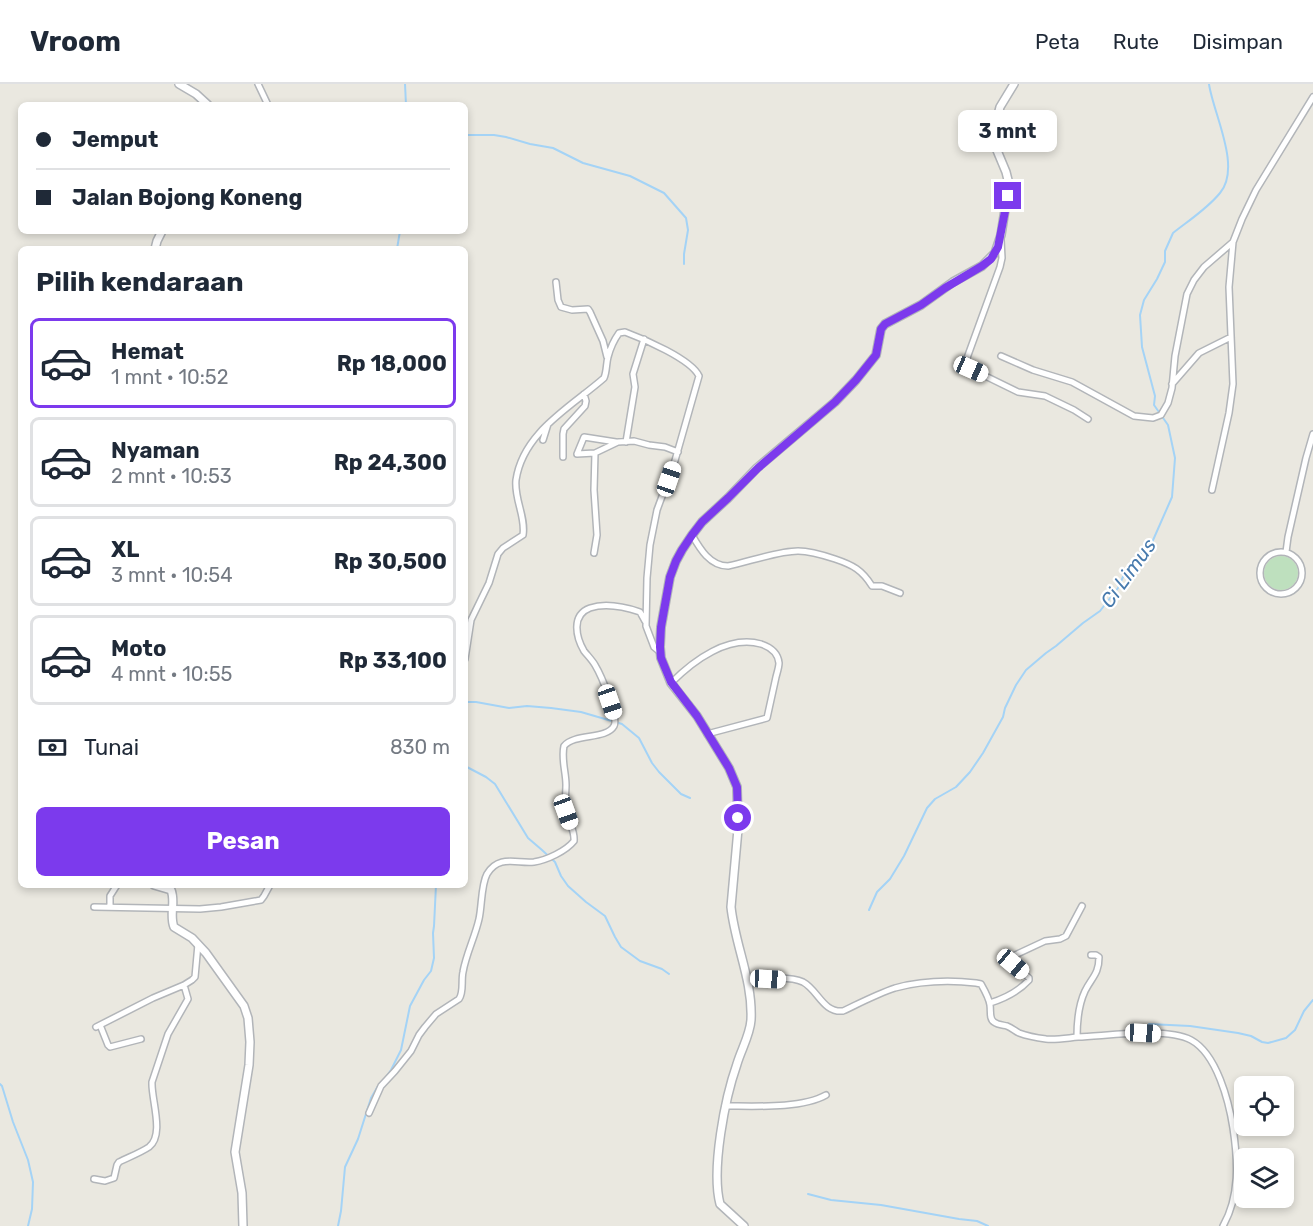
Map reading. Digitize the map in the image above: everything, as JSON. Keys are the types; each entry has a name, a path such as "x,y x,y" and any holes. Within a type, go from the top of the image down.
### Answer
{"street":[{"path":"179,84 191,87 206,102"},
{"path":"258,84 267,102"},
{"path":"744,1226 719,1201 717,1178 725,1106 751,1021 747,981 731,907 738,829 737,787 729,768 697,716 671,682 664,665 660,652 661,627 670,577 676,561 702,522 758,468 835,402 856,380 876,355 881,329 885,324 921,305 986,262 995,253 1001,235 1009,184 996,148 994,133 1000,107 1014,84"},
{"path":"1212,490 1233,384 1229,287 1233,242 1256,190 1313,97"},
{"path":"1001,235 1000,267 967,358 968,364 971,369 1018,392 1045,396 1088,419"},
{"path":"1001,356 1072,382 1134,416 1153,418 1161,415 1168,403 1172,384 1186,294 1204,267 1233,242"},
{"path":"468,640 471,620 489,584 498,554 523,535 524,524 517,499 516,480 523,458 548,423 604,378 607,370 603,341 590,312 588,309 572,310 561,307 556,282"},
{"path":"607,358 617,336 625,332 661,347 691,366 698,374 698,382 678,452 657,510 650,544 646,626"},
{"path":"1172,384 1199,354 1231,337"},
{"path":"626,442 634,387 633,374 644,339"},
{"path":"563,457 564,429 585,406 584,394"},
{"path":"543,440 548,423"},
{"path":"1286,552 1313,434"},
{"path":"618,442 595,453 577,454 584,437 618,442 641,442 678,452"},
{"path":"594,553 597,535 594,490 595,453"},
{"path":"692,535 703,552 717,565 728,566 796,551 811,553 834,558 856,567 872,586 882,586 900,593"},
{"path":"1286,552 1295,557 1301,566 1302,576 1298,585 1290,592 1275,593 1266,588 1260,580 1259,570 1263,560 1271,554 1286,552"},
{"path":"369,1113 381,1086 411,1051 425,1027 436,1014 462,996 464,966 478,921 486,875 500,863 539,861 557,853 574,841 574,832 565,804 564,746 571,741 610,730 615,720 596,666 584,649 578,635 578,617 593,607 621,608 640,612 654,647 660,652"},
{"path":"671,682 693,663 720,648 740,643 756,643 769,646 776,654 779,664 767,718 707,734"},
{"path":"110,907 109,898 115,888"},
{"path":"174,888 172,923 174,927 192,938 213,961 244,1006 249,1025 249,1065 236,1147 242,1192 243,1226"},
{"path":"94,907 200,909 255,902 261,900 268,888"},
{"path":"990,1003 1006,999 1029,980 1013,964 1011,958 1048,940 1066,936 1082,906"},
{"path":"141,1039 110,1047 98,1026 192,980 195,977 198,944"},
{"path":"1077,1037 1077,1017 1082,999 1094,979 1098,966 1099,957 1091,955"},
{"path":"747,981 768,979 801,981 831,1010 837,1011 843,1011 894,988 939,981 962,981 981,984 990,1003 991,1019 1019,1033 1046,1039 1143,1033 1183,1037 1191,1041 1199,1046 1210,1060 1229,1105 1237,1162 1233,1202 1223,1226"},
{"path":"94,1179 105,1181 114,1178 119,1162 151,1146 154,1141 156,1123 152,1082 168,1034 188,999 184,985"},
{"path":"725,1106 805,1102 826,1095"}],"green space":[{"path":"1281,556 1293,561 1298,573 1293,585 1281,590 1269,585 1264,573 1269,561"}],"waterway":[{"path":"405,84 406,102"},
{"name":"Ci Limus","path":"869,910 877,892 890,879 904,856 927,808 935,799 956,787 983,753 1003,717 1016,685 1026,670 1100,611 1118,588 1127,568 1135,558 1150,547 1172,497 1175,458 1168,425 1154,405 1155,396 1142,347 1140,315 1144,300 1165,262 1165,251 1173,233 1209,204 1220,193 1226,182 1227,155 1209,84"},
{"path":"468,135 494,135 553,148 583,163 630,176 664,193 686,218 688,230 684,264"},
{"path":"398,246 400,234"},
{"path":"468,702 509,708 527,706 581,712 622,724 639,738 659,772 681,794 690,798"},
{"path":"468,768 495,784 528,838 555,862 568,886 605,916 621,947 640,961 669,974"},
{"path":"384,1080 401,1050 410,1006 431,971 434,958 436,888"},
{"path":"1149,1024 1190,1026 1238,1033 1268,1043 1286,1038 1295,1030 1304,1011 1313,1000"},
{"path":"0,1084 28,1160 33,1182 32,1209 28,1226"},
{"path":"338,1226 345,1167 358,1139 371,1098 378,1086"},
{"path":"808,1194 831,1200 881,1205 977,1221 988,1226"}],"route":[{"path":"738,818 735,779 697,716 671,682 661,658 664,602 676,561 702,522 758,468 835,402 856,380 878,351 882,326 913,310 991,259 998,247 1008,196"}]}
